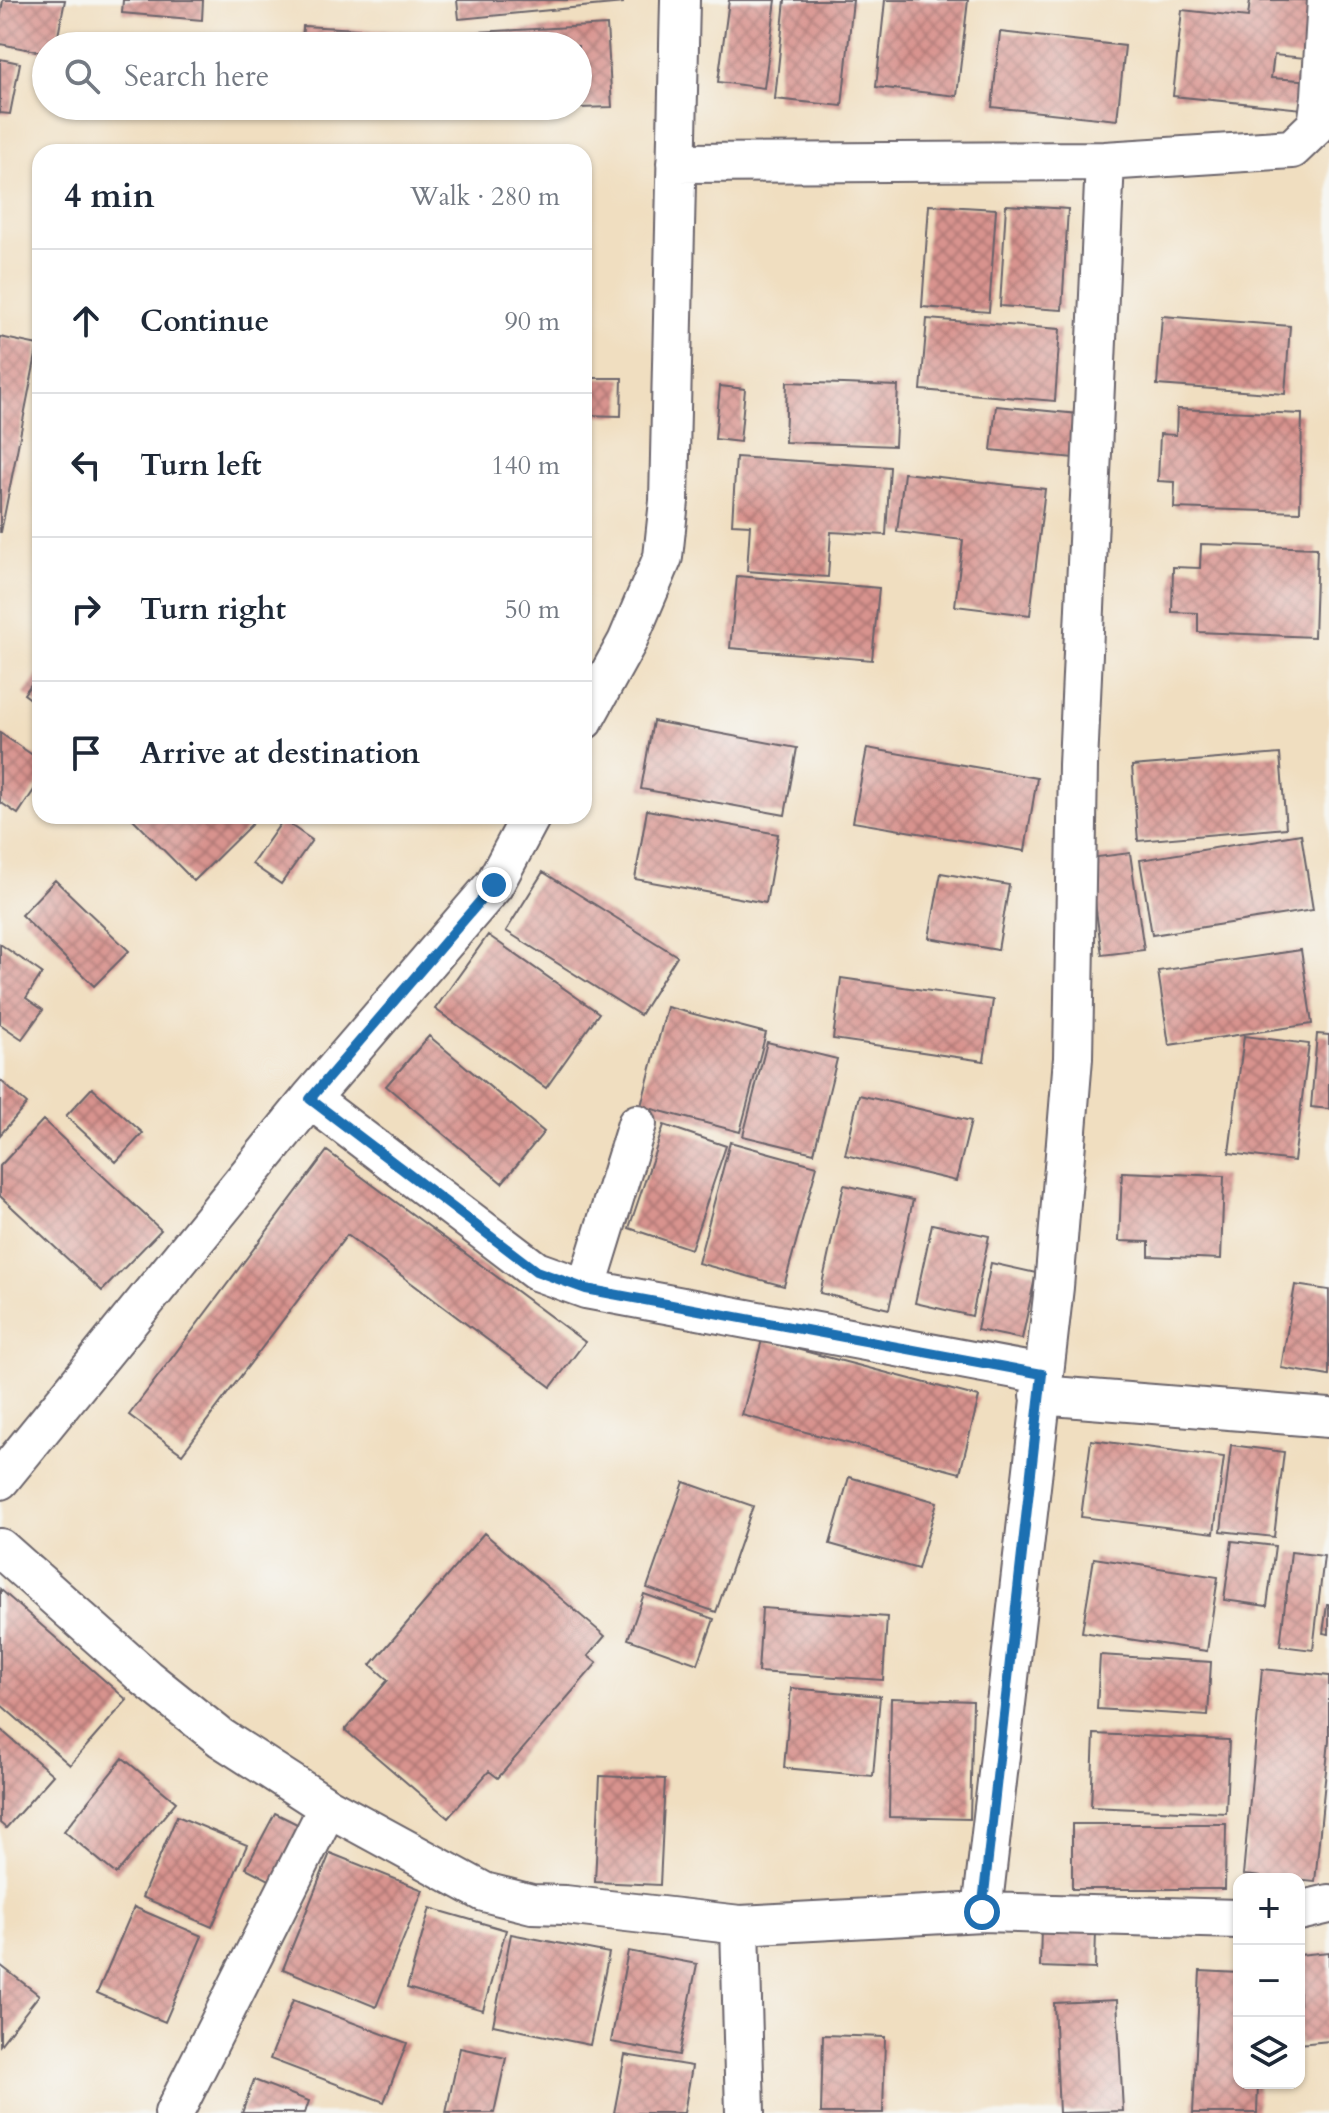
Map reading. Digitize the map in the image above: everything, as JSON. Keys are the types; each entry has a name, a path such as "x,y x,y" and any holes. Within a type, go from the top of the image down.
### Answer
{"street":[{"path":"592,705 627,642 663,557 669,501 680,0"},
{"path":"676,163 1105,161 1292,149 1317,125 1327,0"},
{"path":"982,1912 1054,1287 1073,1058 1078,765 1105,161"},
{"path":"0,1480 310,1099 494,885 527,824"},
{"path":"310,1099 536,1271 586,1289 1041,1384 1329,1418"},
{"path":"586,1289 637,1124"},
{"path":"0,1548 146,1678 221,1738 328,1807 484,1892 506,1899 740,1925 982,1912 1233,1919"},
{"path":"174,2113 328,1807"},
{"path":"1305,1910 1329,1904"},
{"path":"740,1925 745,2113"}],"building":[{"path":"3,0 65,0 59,32 32,32 32,50 0,44"},
{"path":"123,0 203,0 202,20 122,13"},
{"path":"457,0 623,0 623,3 459,19"},
{"path":"729,0 776,0 764,88 718,82"},
{"path":"785,0 853,0 842,106 775,99"},
{"path":"885,0 968,0 957,96 876,87"},
{"path":"1250,0 1311,0 1305,58 1274,55 1271,78 1314,81 1312,110 1173,96 1182,10 1248,17"},
{"path":"607,25 612,107 592,108 592,32 478,32"},
{"path":"303,26 411,32 303,32"},
{"path":"1000,32 1125,46 1117,120 992,107"},
{"path":"0,59 20,63 10,114 0,113"},
{"path":"929,205 996,209 989,312 922,307"},
{"path":"1006,205 1068,209 1062,310 1000,306"},
{"path":"1162,316 1290,326 1285,394 1157,385"},
{"path":"927,319 1060,329 1055,401 921,390"},
{"path":"0,337 32,344 32,375 0,532"},
{"path":"592,378 622,378 621,416 592,415"},
{"path":"787,382 898,386 895,446 785,442"},
{"path":"720,386 745,389 740,442 715,439"},
{"path":"996,406 1078,414 1074,458 991,450"},
{"path":"1177,409 1302,414 1300,512 1174,508 1175,482 1158,481 1160,434 1176,435"},
{"path":"736,457 890,467 886,535 831,532 828,577 747,571 750,525 732,524"},
{"path":"904,473 1045,489 1030,615 955,606 963,540 897,532"},
{"path":"1201,544 1317,548 1314,637 1198,632 1198,613 1172,612 1173,567 1200,568"},
{"path":"737,576 879,588 872,660 730,648"},
{"path":"32,683 32,700 24,694"},
{"path":"653,721 797,748 785,815 641,789"},
{"path":"0,733 32,755 32,793 18,814 0,802"},
{"path":"867,748 1037,778 1025,851 853,822"},
{"path":"1280,754 1286,828 1138,841 1132,766"},
{"path":"647,810 778,834 766,903 635,879"},
{"path":"138,824 252,824 194,881"},
{"path":"280,824 289,824 312,840 281,884 252,864"},
{"path":"1301,834 1313,910 1152,935 1140,860"},
{"path":"1130,853 1144,950 1102,955 1089,858"},
{"path":"543,872 677,956 640,1015 506,931"},
{"path":"941,873 1009,885 998,950 929,938"},
{"path":"55,880 129,951 94,986 21,915"},
{"path":"488,935 599,1013 546,1088 435,1009"},
{"path":"0,944 42,973 26,998 43,1010 22,1039 0,1024"},
{"path":"1301,950 1312,1024 1169,1045 1158,971"},
{"path":"841,978 993,1000 984,1061 833,1039"},
{"path":"667,1007 766,1033 740,1132 641,1106"},
{"path":"1317,1034 1329,1035 1329,1109 1311,1107"},
{"path":"429,1036 544,1132 502,1183 386,1086"},
{"path":"1244,1036 1309,1044 1294,1161 1229,1153"},
{"path":"767,1042 837,1059 814,1153 743,1136"},
{"path":"0,1080 27,1104 0,1135"},
{"path":"92,1088 143,1133 116,1162 66,1116"},
{"path":"859,1095 971,1121 956,1181 845,1155"},
{"path":"43,1120 161,1230 102,1291 0,1196 0,1166"},
{"path":"664,1125 726,1146 691,1249 629,1228"},
{"path":"730,1142 817,1166 784,1286 698,1263"},
{"path":"327,1151 585,1342 551,1387 347,1235 182,1454 129,1415"},
{"path":"1122,1172 1224,1176 1221,1259 1149,1256 1149,1242 1119,1241"},
{"path":"844,1185 913,1200 889,1309 820,1293"},
{"path":"932,1224 989,1236 972,1316 915,1303"},
{"path":"991,1263 1036,1273 1022,1339 977,1330"},
{"path":"1295,1285 1329,1290 1329,1376 1281,1368"},
{"path":"762,1340 979,1397 960,1473 742,1415"},
{"path":"1091,1440 1224,1457 1214,1533 1081,1517"},
{"path":"1231,1445 1284,1452 1274,1537 1221,1531"},
{"path":"849,1477 937,1502 918,1569 830,1544"},
{"path":"684,1482 753,1506 716,1612 647,1588"},
{"path":"484,1533 605,1636 588,1656 597,1663 498,1778 489,1771 448,1818 345,1730 388,1680 371,1665"},
{"path":"1232,1541 1275,1546 1267,1606 1224,1600"},
{"path":"1291,1552 1324,1556 1313,1650 1280,1646"},
{"path":"1094,1558 1218,1577 1207,1651 1082,1632"},
{"path":"0,1589 127,1700 70,1765 0,1704"},
{"path":"644,1594 714,1619 698,1664 628,1639"},
{"path":"1329,1605 1329,1634 1323,1633"},
{"path":"762,1608 887,1617 883,1680 758,1672"},
{"path":"1100,1655 1211,1662 1208,1716 1097,1709"},
{"path":"1262,1669 1329,1676 1329,1740 1315,1882 1305,1881 1305,1873 1243,1873"},
{"path":"791,1688 880,1696 873,1776 784,1768"},
{"path":"891,1698 973,1701 970,1819 889,1817"},
{"path":"0,1729 53,1775 6,1828 0,1823"},
{"path":"1094,1734 1229,1740 1226,1813 1091,1807"},
{"path":"123,1758 176,1802 116,1874 64,1831"},
{"path":"600,1776 665,1779 660,1885 595,1882"},
{"path":"275,1813 305,1828 275,1883 246,1868"},
{"path":"177,1816 247,1845 212,1927 142,1897"},
{"path":"1072,1824 1226,1824 1225,1889 1072,1889"},
{"path":"330,1853 423,1890 376,2007 283,1969"},
{"path":"134,1907 202,1936 165,2022 97,1993"},
{"path":"430,1908 506,1930 483,2010 407,1988"},
{"path":"1041,1927 1096,1929 1095,1969 1040,1967"},
{"path":"511,1934 609,1953 590,2045 493,2025"},
{"path":"628,1951 697,1964 679,2055 611,2042"},
{"path":"1329,1952 1329,2041 1305,2043 1305,1954"},
{"path":"0,1965 39,1995 0,2045"},
{"path":"1200,1971 1233,1973 1233,2089 1258,2089 1257,2113 1193,2113"},
{"path":"293,2000 407,2043 384,2102 270,2059"},
{"path":"1117,2000 1123,2111 1059,2113 1054,2003"},
{"path":"823,2035 885,2037 883,2113 821,2113"},
{"path":"460,2048 506,2058 494,2113 446,2113"},
{"path":"625,2055 692,2066 684,2113 614,2113"},
{"path":"254,2080 309,2101 305,2113 242,2113"}],"route":[{"path":"494,885 310,1099 536,1271 586,1289 1042,1374 982,1912"}]}
